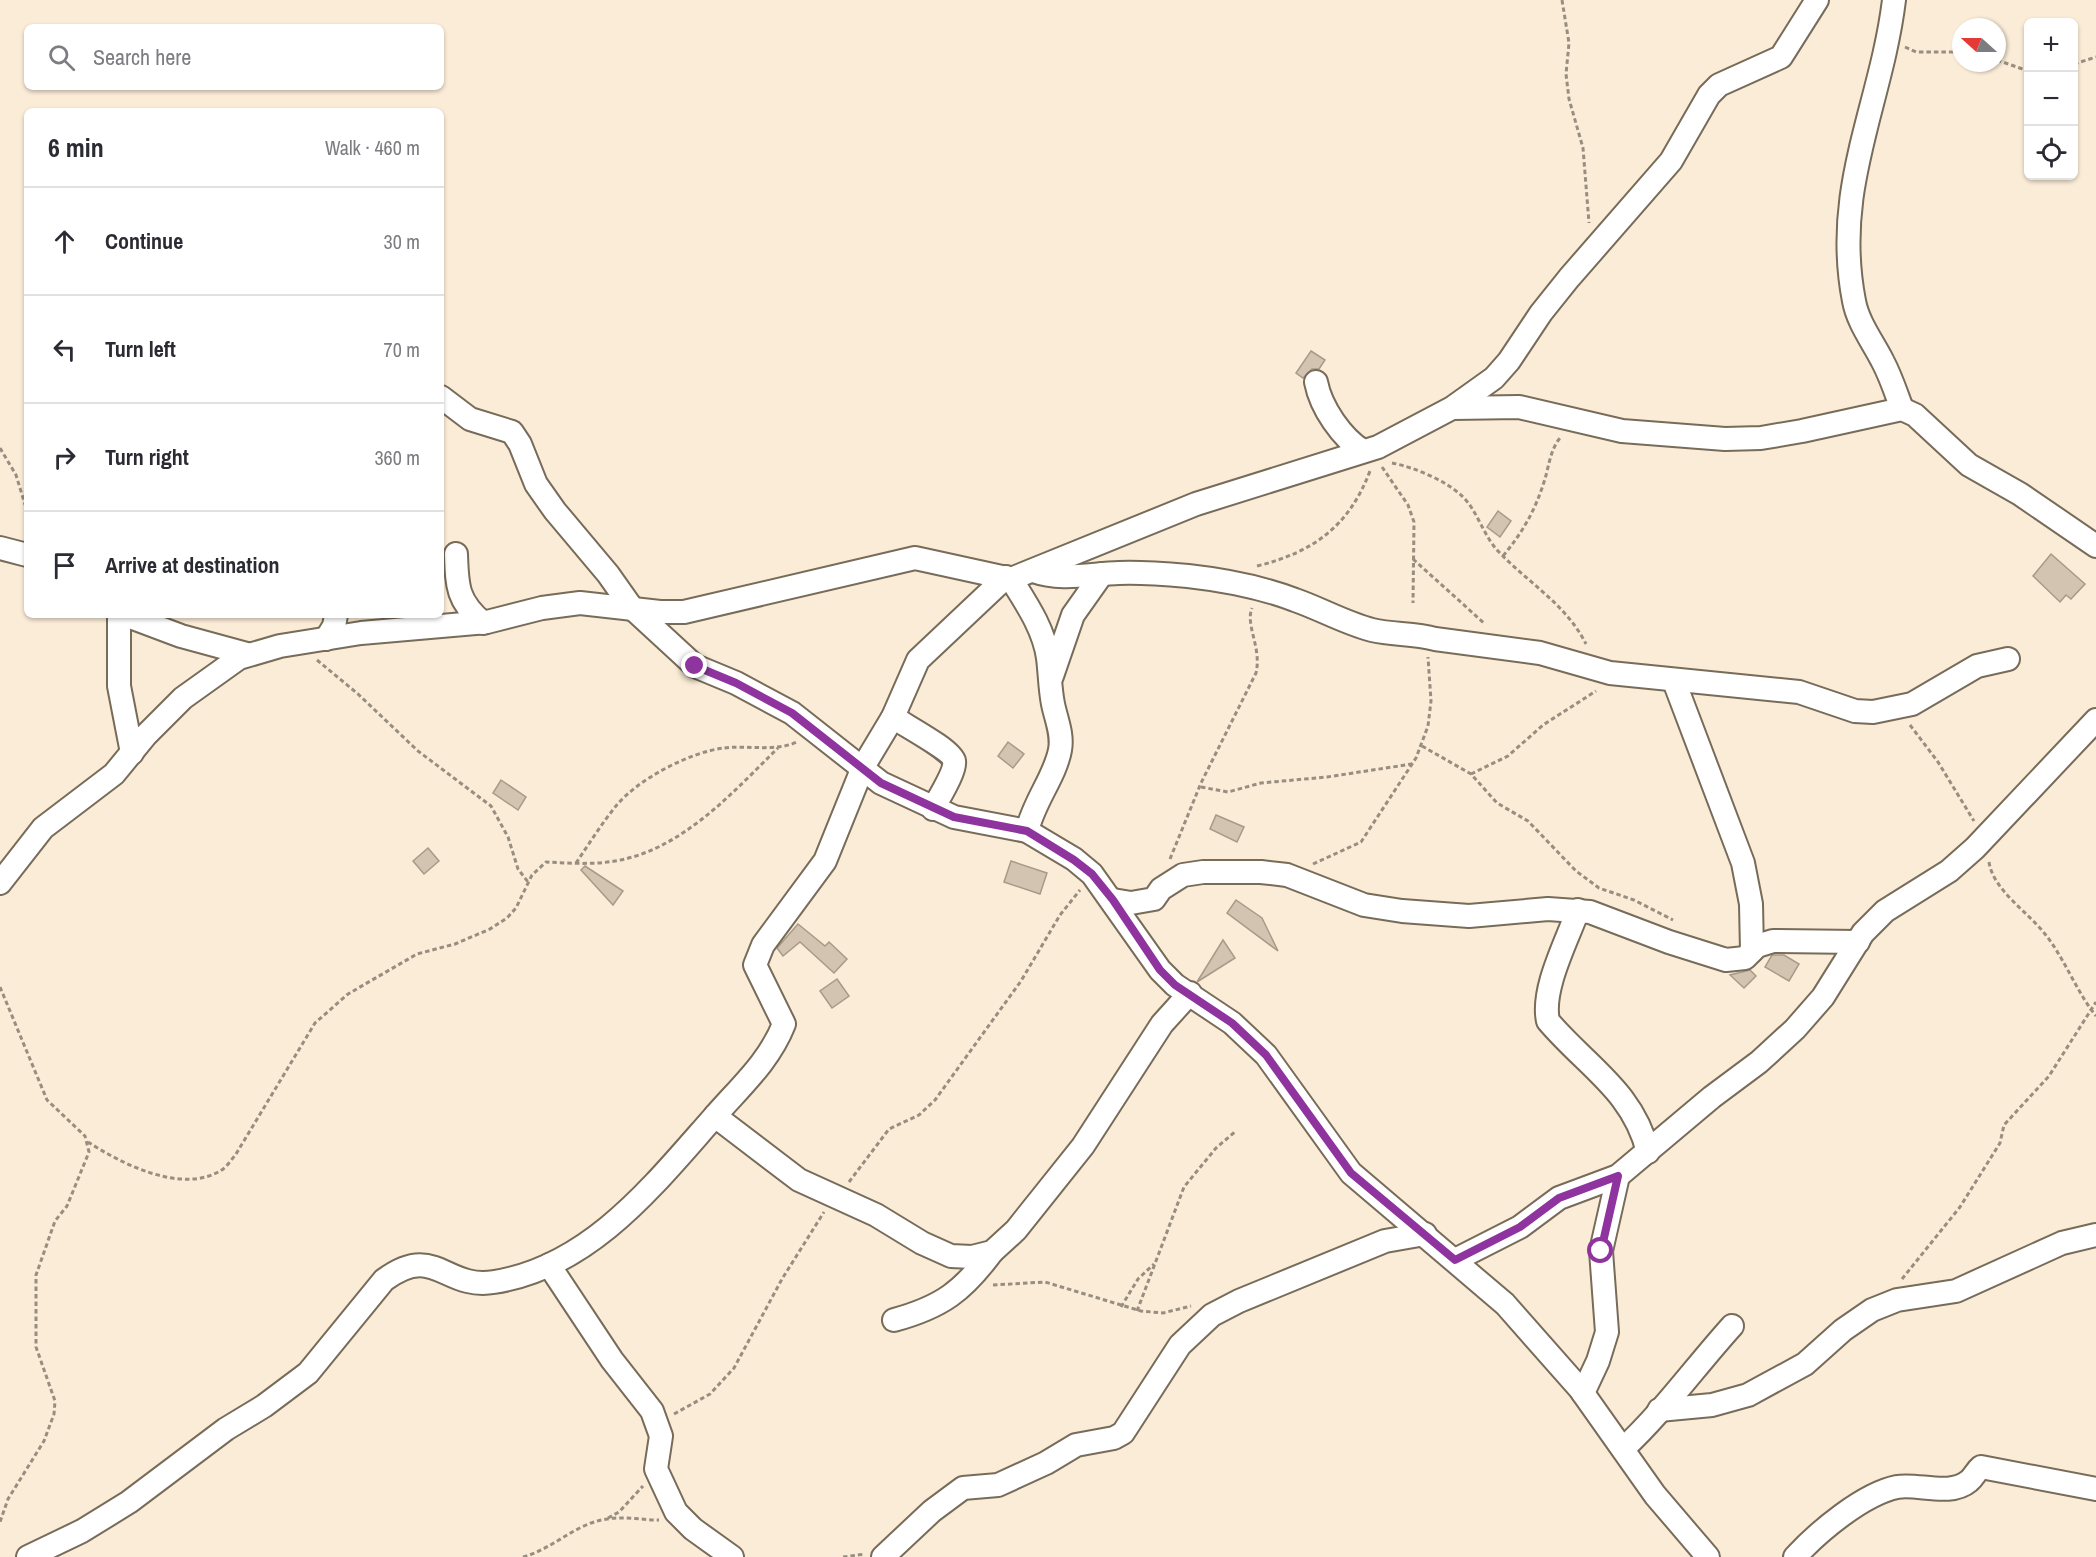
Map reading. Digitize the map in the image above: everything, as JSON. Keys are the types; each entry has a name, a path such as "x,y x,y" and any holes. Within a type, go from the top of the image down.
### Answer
{"street":[{"path":"28,1557 82,1531 129,1502 226,1429 264,1406 308,1373 384,1280 399,1269 422,1263 465,1282 478,1284 516,1278 549,1265 609,1228 645,1196 770,1054 784,1024 755,965 763,945 825,861 863,767 893,717 918,660 1008,578 1033,571 1196,504 1374,454 1452,408 1494,378 1509,361 1541,314 1671,161 1709,96 1719,86 1781,57 1817,0"},
{"path":"1894,0 1854,170 1848,246 1854,302 1859,318 1884,364 1902,409"},
{"path":"1316,382 1318,394 1351,444 1374,454"},
{"path":"444,400 463,415 502,428 517,438 536,484 608,574 632,608 695,666 736,683 792,713 881,783 954,817 1027,831 1092,874 1113,900 1160,970 1175,985 1232,1023 1266,1055 1351,1173 1505,1304 1583,1393 1655,1495 1707,1557"},
{"path":"1452,408 1519,407 1622,431 1689,438 1734,439 1802,431 1902,409 1915,415 1970,465 2020,494 2096,546"},
{"path":"0,548 24,554"},
{"path":"456,554 457,584 461,596 465,606 483,622"},
{"path":"0,883 42,828 114,774 183,698 247,654 326,639 483,622 542,608 580,603 660,612 684,612 915,558 1008,578 1038,623 1048,657 1049,683 1060,730 1060,748 1056,763 1032,810 1027,831"},
{"path":"1033,571 1063,577 1102,574 1186,576 1264,590 1372,630 1404,636 1418,634 1435,639 1540,653 1609,672 1674,681 1799,692 1855,711 1898,708 1912,704 1977,666 2008,659"},
{"path":"1049,683 1073,615 1102,574"},
{"path":"119,618 119,686 132,753"},
{"path":"133,618 181,636 247,654"},
{"path":"326,639 334,626 335,618"},
{"path":"1674,681 1743,863 1751,904 1752,951"},
{"path":"893,717 951,754 955,761 953,770 933,809"},
{"path":"1455,1260 1520,1227 1559,1198 1618,1176 1703,1104 1760,1062 1795,1029 1823,997 1858,942 1885,910 1949,871 1984,838 2096,720"},
{"path":"1113,900 1131,903 1154,899 1161,889 1183,875 1203,872 1287,875 1364,905 1402,911 1469,916 1548,909 1578,910 1726,960 1745,958 1752,951 1773,942 1858,942"},
{"path":"1578,910 1550,986 1545,1006 1548,1021 1627,1101 1642,1127 1648,1152"},
{"path":"894,1320 938,1305 957,1293 973,1278 992,1252 1016,1230 1083,1146 1156,1033 1190,993"},
{"path":"715,1116 799,1180 876,1215 922,1243 951,1256 972,1257 992,1252"},
{"path":"1583,1393 1598,1361 1607,1332 1601,1251 1618,1176"},
{"path":"883,1557 932,1511 963,1488 998,1485 1046,1463 1076,1445 1114,1438 1123,1433 1180,1345 1212,1316 1239,1301 1386,1241 1425,1234"},
{"path":"1659,1410 1712,1405 1748,1395 1805,1364 1843,1330 1872,1310 1924,1295 1956,1291 2062,1244 2096,1235"},
{"path":"549,1265 612,1360 652,1411 661,1436 656,1469 676,1512 693,1529 732,1557"},
{"path":"1623,1449 1652,1422 1659,1410 1732,1326"},
{"path":"1795,1557 1808,1543 1875,1494 1899,1486 1922,1489 1958,1487 1970,1480 1981,1467 2096,1489"}],"path":[{"path":"1562,0 1569,43 1566,74 1569,99 1583,148 1592,252"},
{"path":"1886,40 1916,52 1952,52"},
{"path":"2078,62 2096,57"},
{"path":"2006,63 2024,70"},
{"path":"1503,556 1526,527 1543,486 1554,446 1581,420"},
{"path":"0,448 16,475 24,501"},
{"path":"1374,454 1438,481 1462,497 1503,556 1554,600 1609,672 1508,756 1471,774"},
{"path":"1374,454 1408,505 1414,522 1413,603"},
{"path":"1246,568 1286,559 1313,546 1330,533 1351,508 1374,454"},
{"path":"1413,559 1481,618 1503,648"},
{"path":"1161,889 1170,860 1201,787 1256,673 1258,648 1250,626 1250,614 1264,590"},
{"path":"1287,875 1361,842 1413,764 1428,726 1432,676 1429,658 1418,634"},
{"path":"299,643 380,714 400,736 491,806 504,828 518,869 528,882"},
{"path":"1898,708 1938,762 1972,816 1984,838 1991,872 2046,934 2096,1016"},
{"path":"88,1143 127,1164 165,1178 196,1178 221,1171 236,1154 315,1023 348,994 417,954 455,944 490,929 507,918 516,908 528,882 546,862 613,861 633,857 676,838 729,796 778,748 816,733"},
{"path":"576,863 616,806 637,787 670,766 715,749 746,745 778,748"},
{"path":"1422,746 1471,774 1497,802 1528,821 1576,871 1599,888 1650,907 1675,922"},
{"path":"1201,787 1228,792 1261,783 1327,777 1413,764"},
{"path":"656,1423 710,1394 734,1368 813,1227 837,1199 879,1139 889,1129 919,1115 935,1100 1022,981 1060,915 1092,874"},
{"path":"0,987 47,1100 86,1136 89,1152 83,1172 67,1206 55,1221 36,1275 36,1347 55,1401 54,1414 44,1441 8,1499 0,1522"},
{"path":"1881,1306 1960,1207 2000,1143 2004,1125 2049,1076 2071,1044 2090,1008 2096,1002"},
{"path":"1137,1311 1184,1187 1216,1148 1236,1131"},
{"path":"1121,1307 1137,1280 1155,1263"},
{"path":"984,1287 1045,1282 1137,1311 1163,1313 1193,1306 1212,1316"},
{"path":"523,1557 540,1552 577,1530 619,1512 656,1469"},
{"path":"607,1519 664,1520 693,1529"}],"building":[{"path":"1311,351 1325,360 1319,369 1312,369 1303,378 1296,373"},
{"path":"1498,511 1511,521 1500,537 1487,527"},
{"path":"2051,554 2085,584 2071,599 2066,595 2060,602 2033,576"},
{"path":"1008,742 1024,754 1013,768 998,756"},
{"path":"501,780 526,797 518,810 493,793"},
{"path":"1216,815 1244,827 1237,842 1210,829"},
{"path":"428,848 439,861 424,874 413,861"},
{"path":"1011,861 1047,873 1040,894 1004,882"},
{"path":"585,866 623,891 613,905 581,870"},
{"path":"1236,900 1262,918 1278,951 1227,913"},
{"path":"798,924 825,946 829,942 847,959 834,973 800,942 783,956 777,948"},
{"path":"1223,940 1235,958 1197,982"},
{"path":"1772,955 1784,955 1799,964 1789,981 1765,967"},
{"path":"1750,970 1756,976 1744,988 1730,975"},
{"path":"837,979 849,996 832,1008 820,991"}],"route":[{"path":"695,666 736,683 792,713 881,783 954,817 1027,831 1092,874 1113,900 1141,945 1160,970 1175,985 1232,1023 1266,1055 1290,1085 1330,1147 1351,1173 1455,1260 1520,1227 1559,1198 1618,1176 1601,1251"}]}
